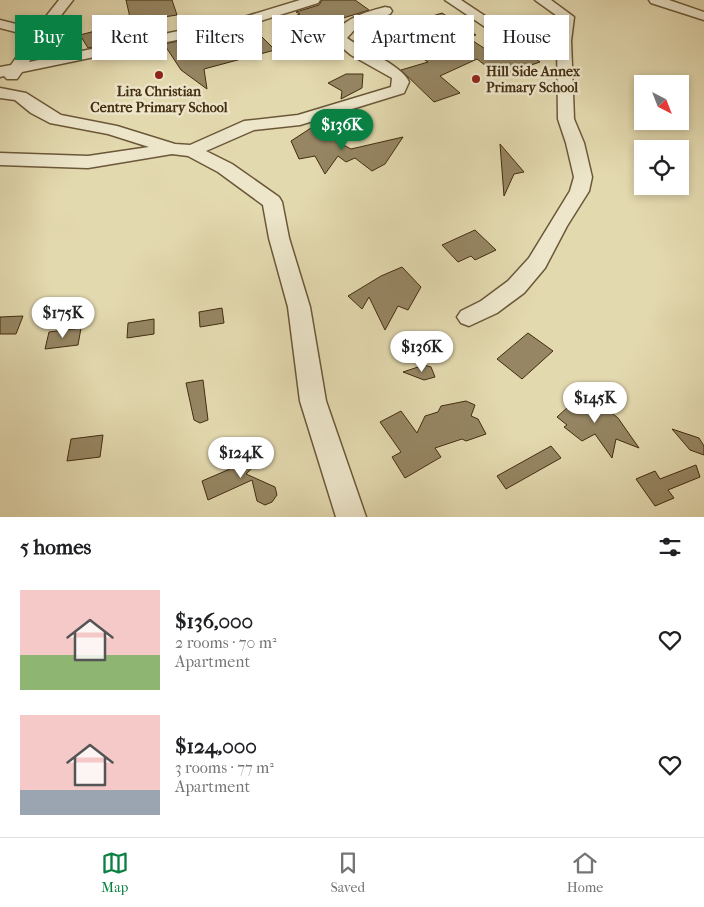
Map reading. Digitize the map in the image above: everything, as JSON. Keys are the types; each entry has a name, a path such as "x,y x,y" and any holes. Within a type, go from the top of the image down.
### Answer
{"street":[{"path":"54,15 66,0"},
{"path":"0,72 244,22 313,0"},
{"path":"452,0 484,21"},
{"path":"469,317 489,307 516,287 537,263 557,225 580,191 583,177 575,143 566,119 564,41 567,17 542,0"},
{"path":"656,0 704,16"},
{"path":"0,159 88,162 183,150 250,125 300,120 366,98 398,90 401,82 399,76 356,52 339,39 343,31 348,27 385,11"},
{"path":"0,24 15,28"},
{"path":"22,60 0,93 20,96 37,109 56,119 111,130 183,150 225,168 272,202 279,238 299,307 314,402 351,517"}],"building":[{"path":"126,0 172,0 177,15 167,17 167,15 129,15"},
{"path":"322,0 355,0 369,10 344,18 344,15 297,15 300,14 296,12 319,5"},
{"path":"92,32 92,47 88,48 82,38 82,34"},
{"path":"262,37 272,47 272,51 262,53"},
{"path":"177,41 177,60 238,60 204,69 207,89 181,70 167,49 167,43"},
{"path":"474,42 484,48 484,60 537,60 540,62 499,76 477,59 440,76 460,93 434,102 401,70 428,62 425,60 474,60"},
{"path":"346,74 363,74 362,88 341,99 342,91 328,83"},
{"path":"311,128 351,149 403,137 385,164 372,171 355,158 346,162 338,156 325,174 315,156 299,159 291,141"},
{"path":"500,144 524,172 514,174 504,196"},
{"path":"475,230 496,250 475,260 471,256 458,262 442,245"},
{"path":"402,267 421,287 408,310 398,306 385,330 369,297 362,309 348,296 381,276"},
{"path":"222,308 224,323 200,327 199,312"},
{"path":"23,316 16,334 0,334 0,317"},
{"path":"154,319 154,334 127,338 128,323"},
{"path":"81,328 78,345 45,349 49,332"},
{"path":"528,333 553,351 522,379 497,359"},
{"path":"424,365 431,367 435,377 424,380 403,372"},
{"path":"203,380 208,420 200,423 194,420 186,383"},
{"path":"579,397 590,405 596,400 618,418 639,448 616,439 612,458 595,434 582,441 564,427 567,425 557,417"},
{"path":"466,401 475,405 471,416 478,419 486,434 466,441 462,439 435,448 441,457 405,478 392,457 401,452 380,422 401,411 417,433 425,416 438,412 441,406"},
{"path":"672,429 699,438 704,446 704,455 690,450"},
{"path":"103,435 100,457 67,461 71,439"},
{"path":"551,446 561,458 506,489 497,476"},
{"path":"254,449 266,455 246,474 275,487 277,495 272,502 265,505 257,501 252,480 208,500 202,481 230,469 229,465 239,455"},
{"path":"696,465 700,477 668,490 674,498 655,506 636,479 655,471 660,479"}],"place":[{"name":"Lira Christian Centre Primary School","path":"159,75"},
{"name":"Hill Side Annex Primary School","path":"476,79"}]}
